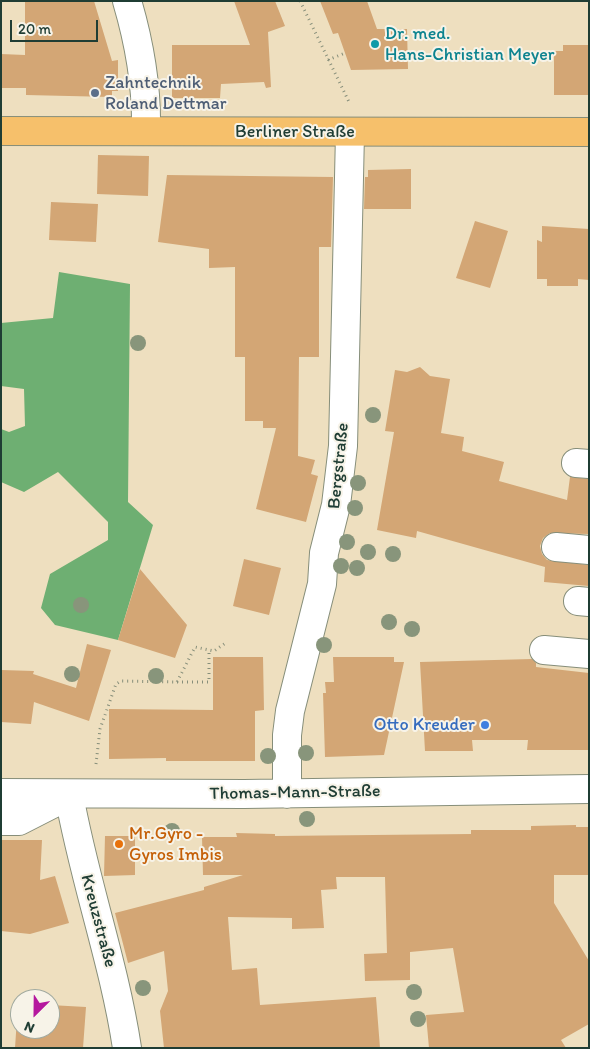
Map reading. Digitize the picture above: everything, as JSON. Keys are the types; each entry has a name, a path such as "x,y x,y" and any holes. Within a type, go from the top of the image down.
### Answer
{"main road":[{"name":"Berliner Straße","path":"1,131 589,132"}],"street":[{"path":"128,1 143,61 147,97 146,131"},
{"name":"Bergstraße","path":"287,794 287,735 290,711 322,584 324,553 338,491 343,446 357,133"},
{"path":"556,547 589,550"},
{"path":"544,650 589,654"},
{"name":"Thomas-Mann-Straße","path":"1,793 81,795 287,794 589,790"},
{"path":"1,821 19,821 81,795"},
{"name":"Kreuzstraße","path":"81,795 77,841 120,1002 127,1048"}],"path":[{"path":"300,1 328,60 357,133"},
{"path":"328,60 345,53"},
{"path":"177,682 195,647 214,651 227,642"},
{"path":"81,795 100,729 116,684 121,681 209,682 209,650"}],"green space":[{"path":"59,272 130,284 128,502 153,525 118,640 55,625 41,608 50,574 108,540 108,522 58,472 24,492 1,482 1,429 9,432 25,426 24,389 1,386 1,323 53,318"}],"building":[{"path":"25,1 94,1 112,61 118,60 118,91 112,91 112,97 26,95 26,88 1,88 1,54 25,55"},
{"path":"234,1 275,1 285,26 268,32 271,87 266,88 264,82 221,84 220,98 172,98 172,45 250,45"},
{"name":"Dr. med. Hans-Christian Meyer","path":"320,1 367,1 377,29 407,29 408,69 351,70 338,33 333,34"},
{"path":"563,45 589,45 589,95 554,95 554,51 563,51"},
{"path":"98,155 149,156 148,196 97,194"},
{"path":"411,169 411,209 364,209 365,177 368,177 368,170"},
{"path":"167,175 333,177 331,247 319,247 319,357 299,357 298,456 315,460 311,474 318,476 306,522 256,509 276,428 263,428 263,421 245,421 245,357 235,357 235,267 209,268 209,249 158,242"},
{"path":"51,202 98,204 96,242 49,240"},
{"path":"475,221 508,231 490,288 456,278"},
{"path":"542,226 589,229 589,280 578,279 578,286 547,286 547,279 537,279 537,240 542,242"},
{"path":"420,367 430,376 450,379 441,433 464,437 462,451 504,462 499,481 567,500 570,477 589,479 589,534 550,533 543,538 540,546 542,554 547,560 589,565 589,586 544,582 545,567 417,531 416,538 377,530 394,432 385,431 395,370 407,372"},
{"path":"244,559 281,568 269,615 233,606"},
{"path":"140,569 187,625 175,658 118,640"},
{"path":"87,644 111,650 89,721 34,702 31,724 1,722 1,670 34,671 33,674 76,688"},
{"path":"213,657 263,657 264,710 255,711 255,761 166,761 166,758 109,759 109,709 213,710"},
{"path":"333,657 394,657 394,662 404,662 384,755 325,757 323,693 326,693 325,682 334,682"},
{"path":"532,659 536,663 536,667 589,673 589,750 527,750 528,740 472,740 473,751 425,751 420,662"},
{"path":"576,825 576,827 589,827 589,875 554,875 554,903 589,961 589,1024 561,1040 566,1048 429,1048 426,1015 464,1012 453,948 410,952 410,980 365,981 364,954 387,953 385,877 336,877 337,889 321,890 324,928 292,929 292,918 228,917 232,970 257,968 260,1005 376,997 380,1048 164,1048 160,1011 168,991 164,951 128,963 115,913 204,890 204,887 243,875 203,875 202,837 237,837 236,833 275,834 275,836 471,834 471,830 531,830 531,826"},
{"path":"105,836 135,836 135,875 104,876"},
{"path":"1,840 42,840 40,880 55,876 69,923 30,934 1,931"},
{"path":"60,1006 86,1007 83,1048 15,1048 16,1039 60,1039"}],"place":[{"name":"Dr. med. Hans-Christian Meyer","path":"375,44"},
{"name":"Zahntechnik Roland Dettmar","path":"95,93"},
{"name":"Otto Kreuder","path":"485,725"},
{"name":"Mr.Gyro - Gyros Imbis","path":"119,844"}]}
